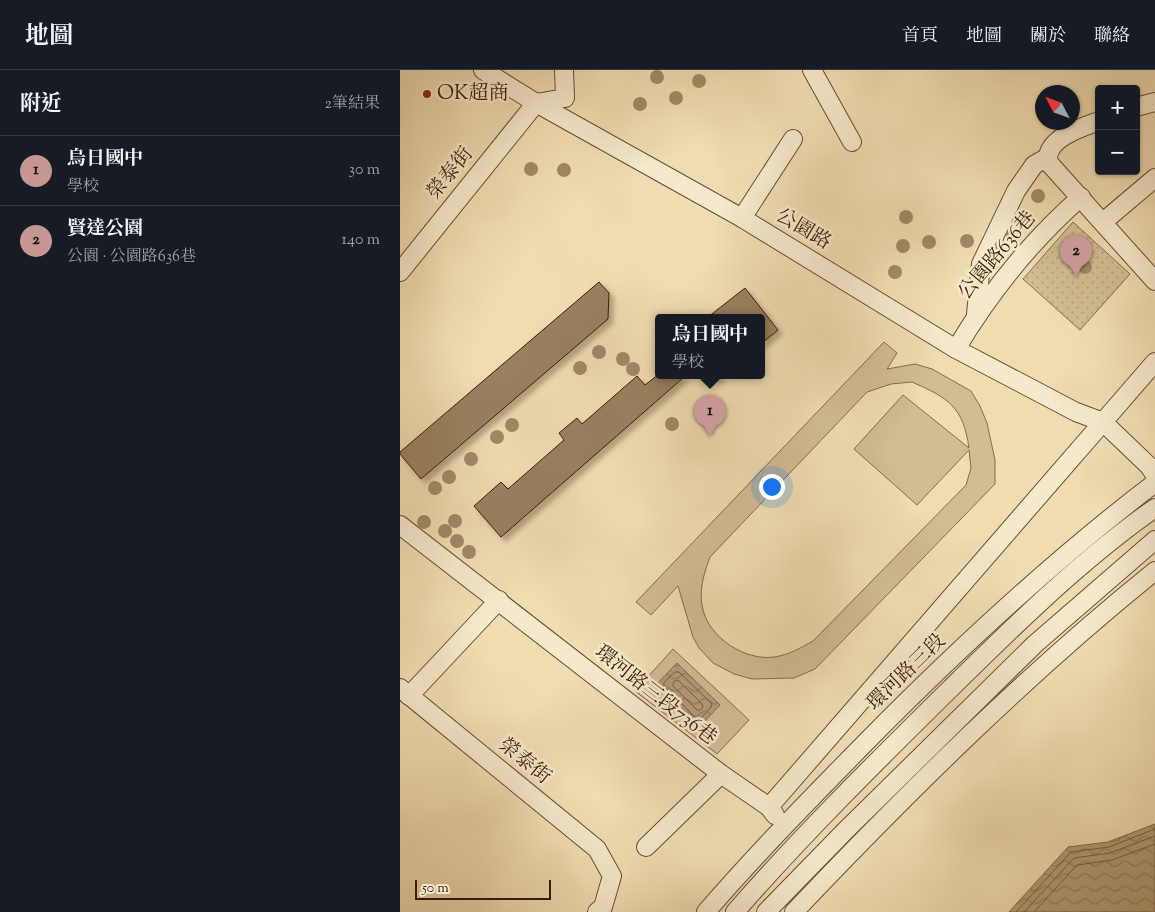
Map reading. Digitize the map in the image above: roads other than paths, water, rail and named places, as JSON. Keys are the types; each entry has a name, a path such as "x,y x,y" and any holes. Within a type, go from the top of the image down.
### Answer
{"street":[{"name":"公園路","path":"483,70 536,103 742,218 956,349 1076,412 1102,422 1149,466 1155,475"},
{"path":"536,103 565,98 564,70"},
{"path":"812,70 852,142"},
{"path":"1140,106 1155,102"},
{"name":"榮泰街","path":"400,272 536,103"},
{"path":"1095,122 1077,129 1061,138 1048,151 1049,163 1155,281"},
{"path":"742,218 793,139"},
{"path":"976,316 981,264 1016,191 1034,165 1048,157"},
{"path":"1103,222 1155,178"},
{"name":"公園路636巷","path":"956,349 976,316 1002,280 1060,216 1081,198"},
{"path":"768,807 1155,362"},
{"name":"環河路三段","path":"706,912 784,825 914,694 1070,550 1155,483"},
{"name":"環河路三段","path":"735,912 826,814 1018,623 1083,565 1155,508"},
{"name":"環河路三段736巷","path":"400,526 499,600 721,774 768,807 784,825"},
{"path":"766,912 859,817 1028,651 1155,540"},
{"path":"794,912 856,847 960,744 1050,660 1155,571"},
{"path":"405,692 499,600"},
{"name":"榮泰街","path":"405,692 597,849 612,876 602,907 598,912"},
{"path":"646,847 721,774"}],"water":[{"path":"677,663 720,705 699,727 656,685"},
{"path":"1155,824 1155,912 1009,912 1068,847 1108,842"}],"place":[{"name":"OK超商","path":"427,94"},
{"name":"賢達公園","path":"1076,276"},
{"name":"烏日國中","path":"710,436"}]}
